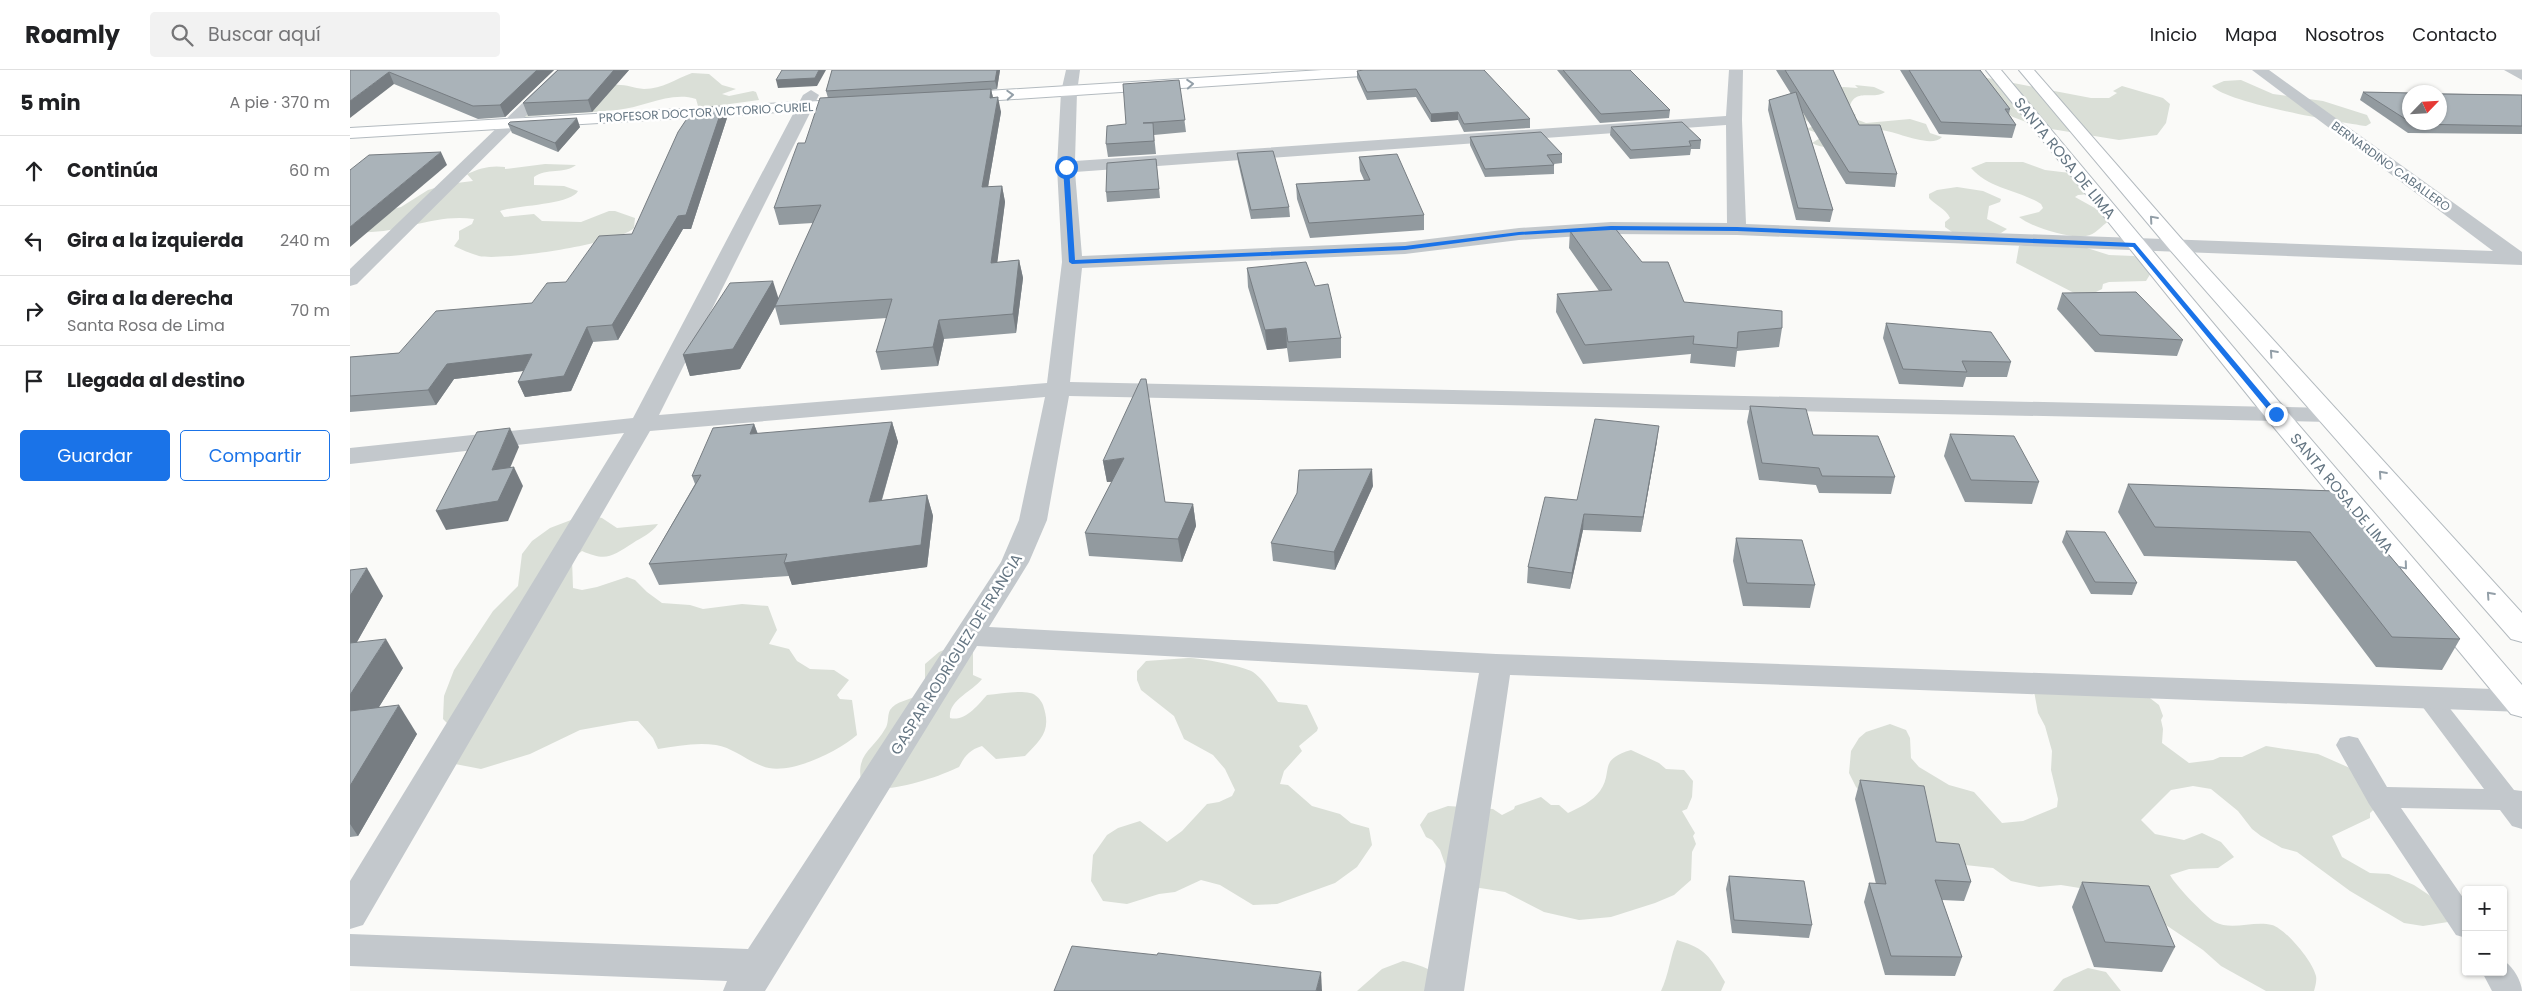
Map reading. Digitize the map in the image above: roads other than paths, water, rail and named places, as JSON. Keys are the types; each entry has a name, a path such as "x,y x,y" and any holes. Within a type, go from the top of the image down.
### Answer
{"street":[{"path":"350,280 565,70"},
{"path":"944,93 1071,80 1212,70"},
{"path":"1071,80 1392,70"},
{"path":"1736,70 1734,120 1737,229"},
{"name":"SANTA ROSA DE LIMA","path":"1993,70 2135,245 2521,703"},
{"path":"2026,70 2178,247 2522,632"},
{"name":"BERNARDINO CABALLERO","path":"2259,70 2520,259"},
{"path":"2511,70 2522,76"},
{"name":"GASPAR RODRÍGUEZ DE FRANCIA","path":"750,979 1015,562 1033,520 1058,388 1072,262 1066,167 1071,80"},
{"name":"PROFESOR DOCTOR VICTORIO CURIEL","path":"808,101 860,92"},
{"path":"350,914 642,424 808,101"},
{"name":"PROFESOR DOCTOR VICTORIO CURIEL","path":"350,123 516,117 808,101 874,103"},
{"name":"PROFESOR DOCTOR VICTORIO CURIEL","path":"350,133 516,117"},
{"path":"1066,167 1734,120"},
{"path":"1072,262 1405,248 1519,234 1611,228 1737,229 2520,259"},
{"path":"350,456 642,424 1058,388 2329,415"},
{"path":"969,636 1496,664 2521,703"},
{"path":"1444,991 1496,664"},
{"path":"350,950 750,979"}],"lane":[{"path":"2428,698 2517,807"},
{"path":"2348,745 2379,798 2462,920"},
{"path":"2379,798 2517,807"},
{"path":"2500,976 2509,991"}]}
